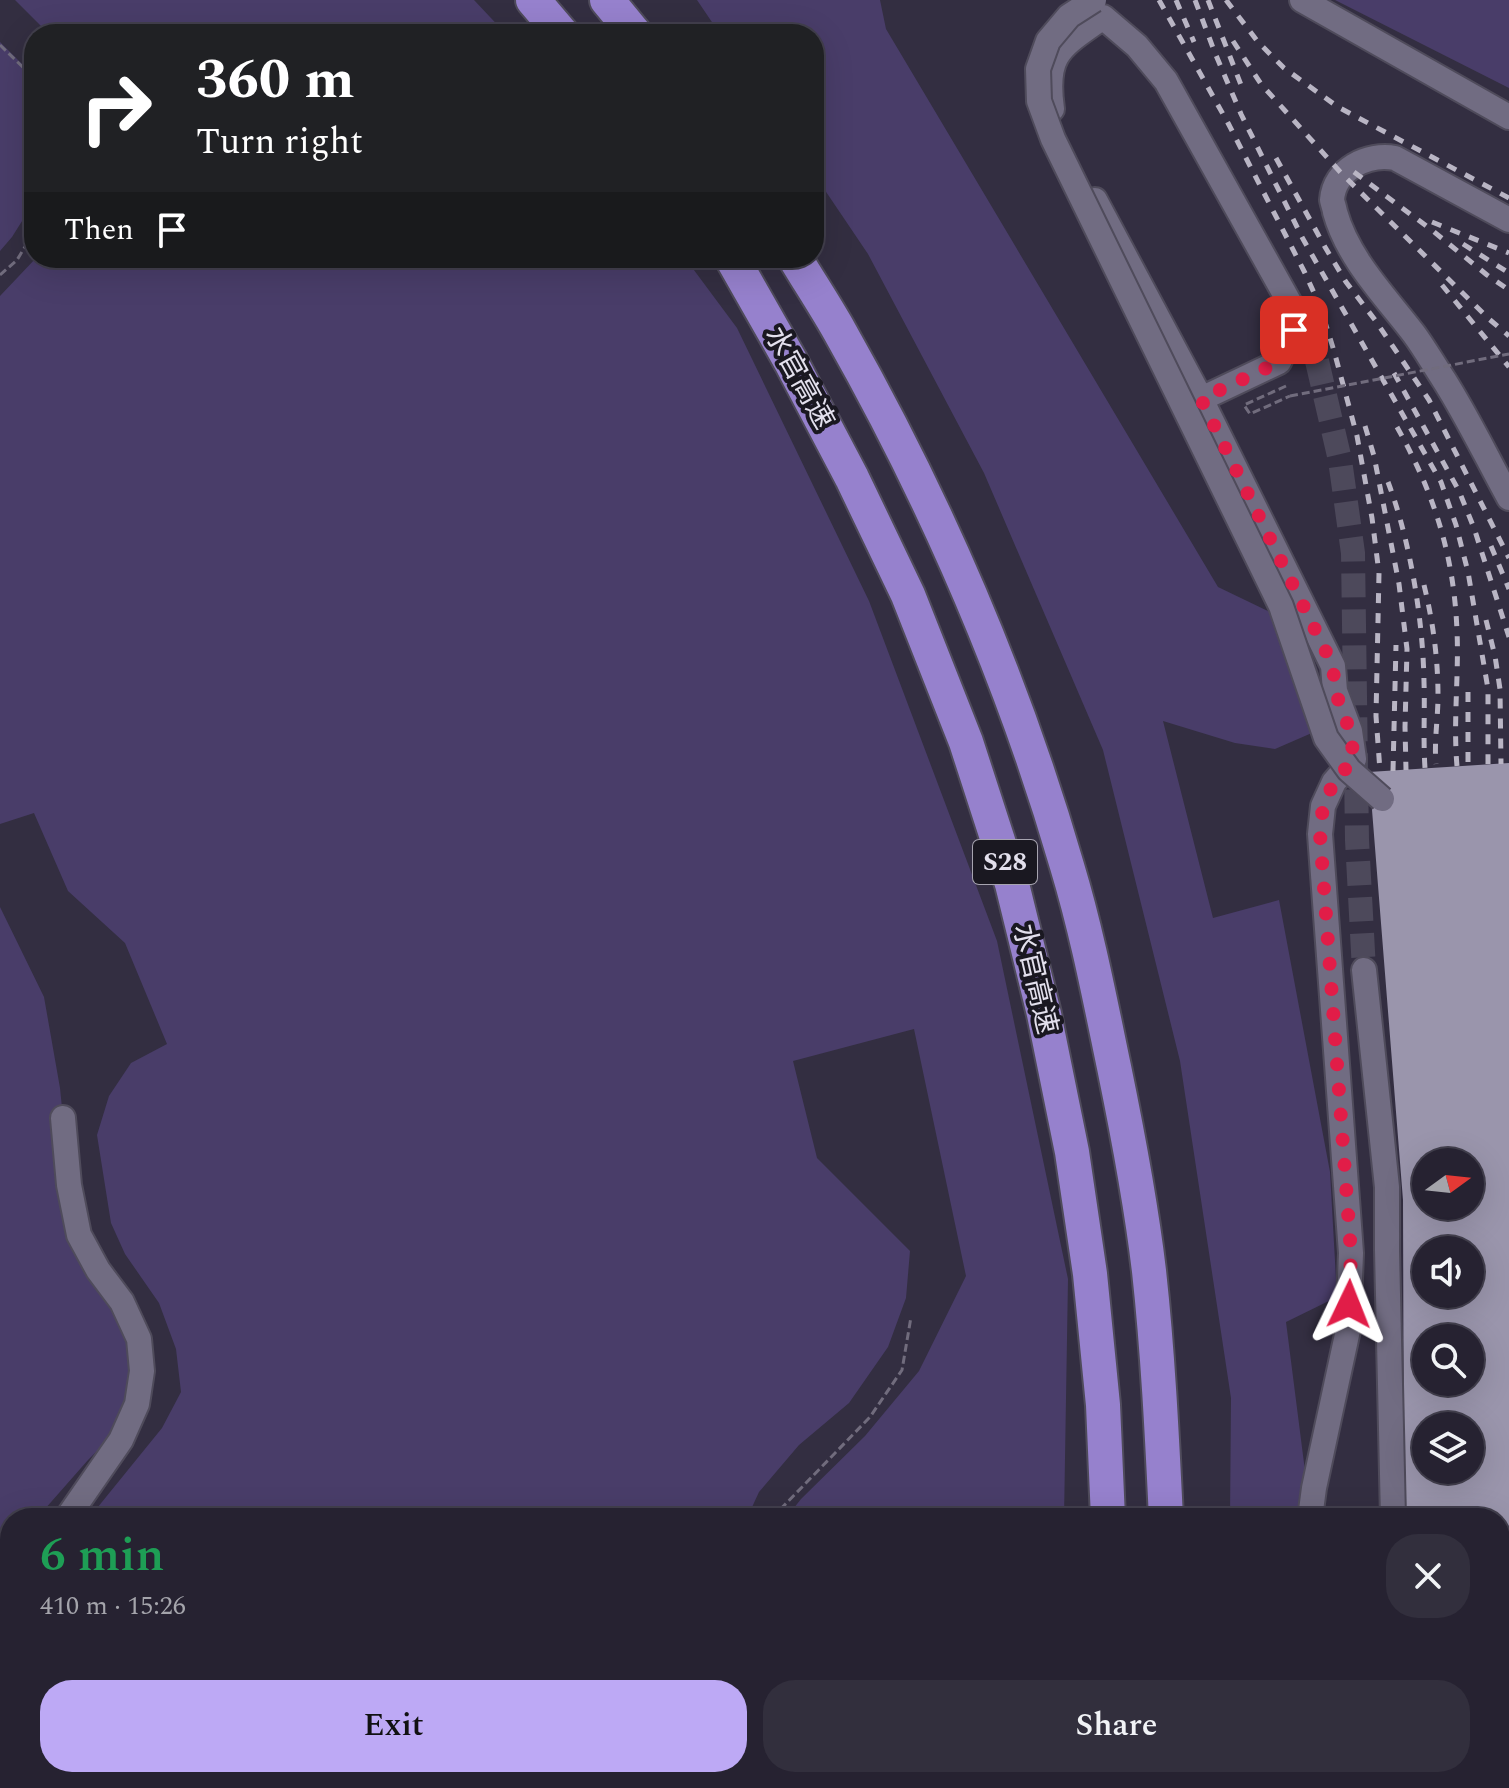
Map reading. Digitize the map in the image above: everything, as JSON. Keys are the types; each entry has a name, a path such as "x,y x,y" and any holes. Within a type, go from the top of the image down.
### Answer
{"highway":[{"path":"533,0 553,24"},
{"path":"607,0 627,24"},
{"name":"水官高速","path":"738,268 839,452 908,595 966,742 1012,884 1051,1044 1072,1152 1090,1274 1103,1405 1108,1508"},
{"name":"水官高速","path":"801,268 840,330 897,439 960,571 1020,721 1068,867 1101,1002 1123,1111 1149,1270 1161,1402 1166,1508"}],"lane":[{"path":"1094,0 1069,16 1048,41 1038,69 1039,101 1053,139 1281,606 1326,738 1349,770 1382,799"},
{"path":"1302,0 1509,117"},
{"path":"1201,399 1279,362 1294,330 1292,307 1166,81 1137,46 1103,17 1071,40 1055,58 1049,82 1052,108 1066,147 1201,399 1333,666 1335,691 1350,731 1354,759 1334,782 1323,806 1320,834 1351,1253 1348,1330 1311,1508"},
{"path":"1509,220 1395,158 1382,156 1370,158 1342,174 1332,201 1340,230 1374,285 1416,337 1444,381 1476,433 1509,498"},
{"path":"1364,970 1387,1187 1393,1508"},
{"path":"63,1118 69,1185 79,1235 98,1270 122,1302 139,1339 142,1371 137,1404 121,1440 74,1508"}],"path":[{"path":"0,45 24,68"},
{"path":"0,275 17,260 24,248"},
{"path":"1286,386 1244,405 1250,414 1290,396 1509,354"},
{"path":"782,1508 870,1417 902,1370 911,1317"}],"shaded area":[{"path":"15,0 474,0 497,24 39,24"},
{"path":"697,0 880,0 886,29 1218,587 1274,614 1321,729 1275,749 1235,743 1163,721 1213,918 1279,900 1330,1172 1337,1297 1286,1322 1310,1508 1230,1508 1231,1398 1180,1061 1103,750 984,473 868,254 824,189 824,24 713,24"},
{"path":"1335,0 1509,0 1509,88"},
{"path":"0,42 24,66 24,218 0,251"},
{"path":"27,268 692,268 737,328 869,601 997,941 1068,1279 1064,1508 794,1508 865,1436 919,1371 966,1276 914,1029 793,1061 817,1158 910,1251 906,1298 888,1347 849,1403 799,1445 759,1492 752,1508 97,1508 162,1428 181,1392 176,1349 159,1303 125,1254 111,1223 97,1135 109,1096 131,1063 167,1044 125,943 68,891 34,813 0,824 0,296"},
{"path":"0,907 44,997 60,1088 71,1198 137,1327 125,1423 46,1508 0,1508"}],"building":[{"path":"1509,763 1509,1508 1404,1508 1403,1200 1369,772"}],"tunnel":[{"path":"1317,361 1340,460 1353,553 1357,840 1364,970"}],"railway":[{"path":"1159,0 1228,123 1305,273 1320,306 1334,351 1357,436 1379,573 1376,716 1380,771"},
{"path":"1176,0 1194,42"},
{"path":"1195,0 1241,114 1303,239 1441,482 1468,572 1488,689 1488,764"},
{"path":"1208,0 1243,90"},
{"path":"1226,0 1258,42 1284,68 1338,107 1509,198"},
{"path":"1233,41 1261,84 1342,174 1509,336"},
{"path":"1276,158 1346,282 1429,400 1509,558"},
{"path":"1354,172 1509,290"},
{"path":"1432,222 1509,253"},
{"path":"1463,244 1509,273"},
{"path":"1442,285 1509,367"},
{"path":"1394,373 1459,491 1509,637"},
{"path":"1365,426 1374,456 1399,584 1407,649 1406,770"},
{"path":"1397,427 1422,476 1440,525 1452,576 1457,631 1457,766"},
{"path":"1388,482 1403,529 1418,606 1423,658 1425,768"},
{"path":"1491,546 1509,589"},
{"path":"1424,585 1437,668 1436,764"},
{"path":"1486,620 1500,689 1501,764"},
{"path":"1393,771 1396,645"},
{"path":"1468,692 1468,765"}],"route":[{"path":"1294,330 1279,362 1201,399 1333,666 1335,691 1350,731 1354,759 1334,782 1323,806 1320,834 1351,1253 1349,1304"}]}
